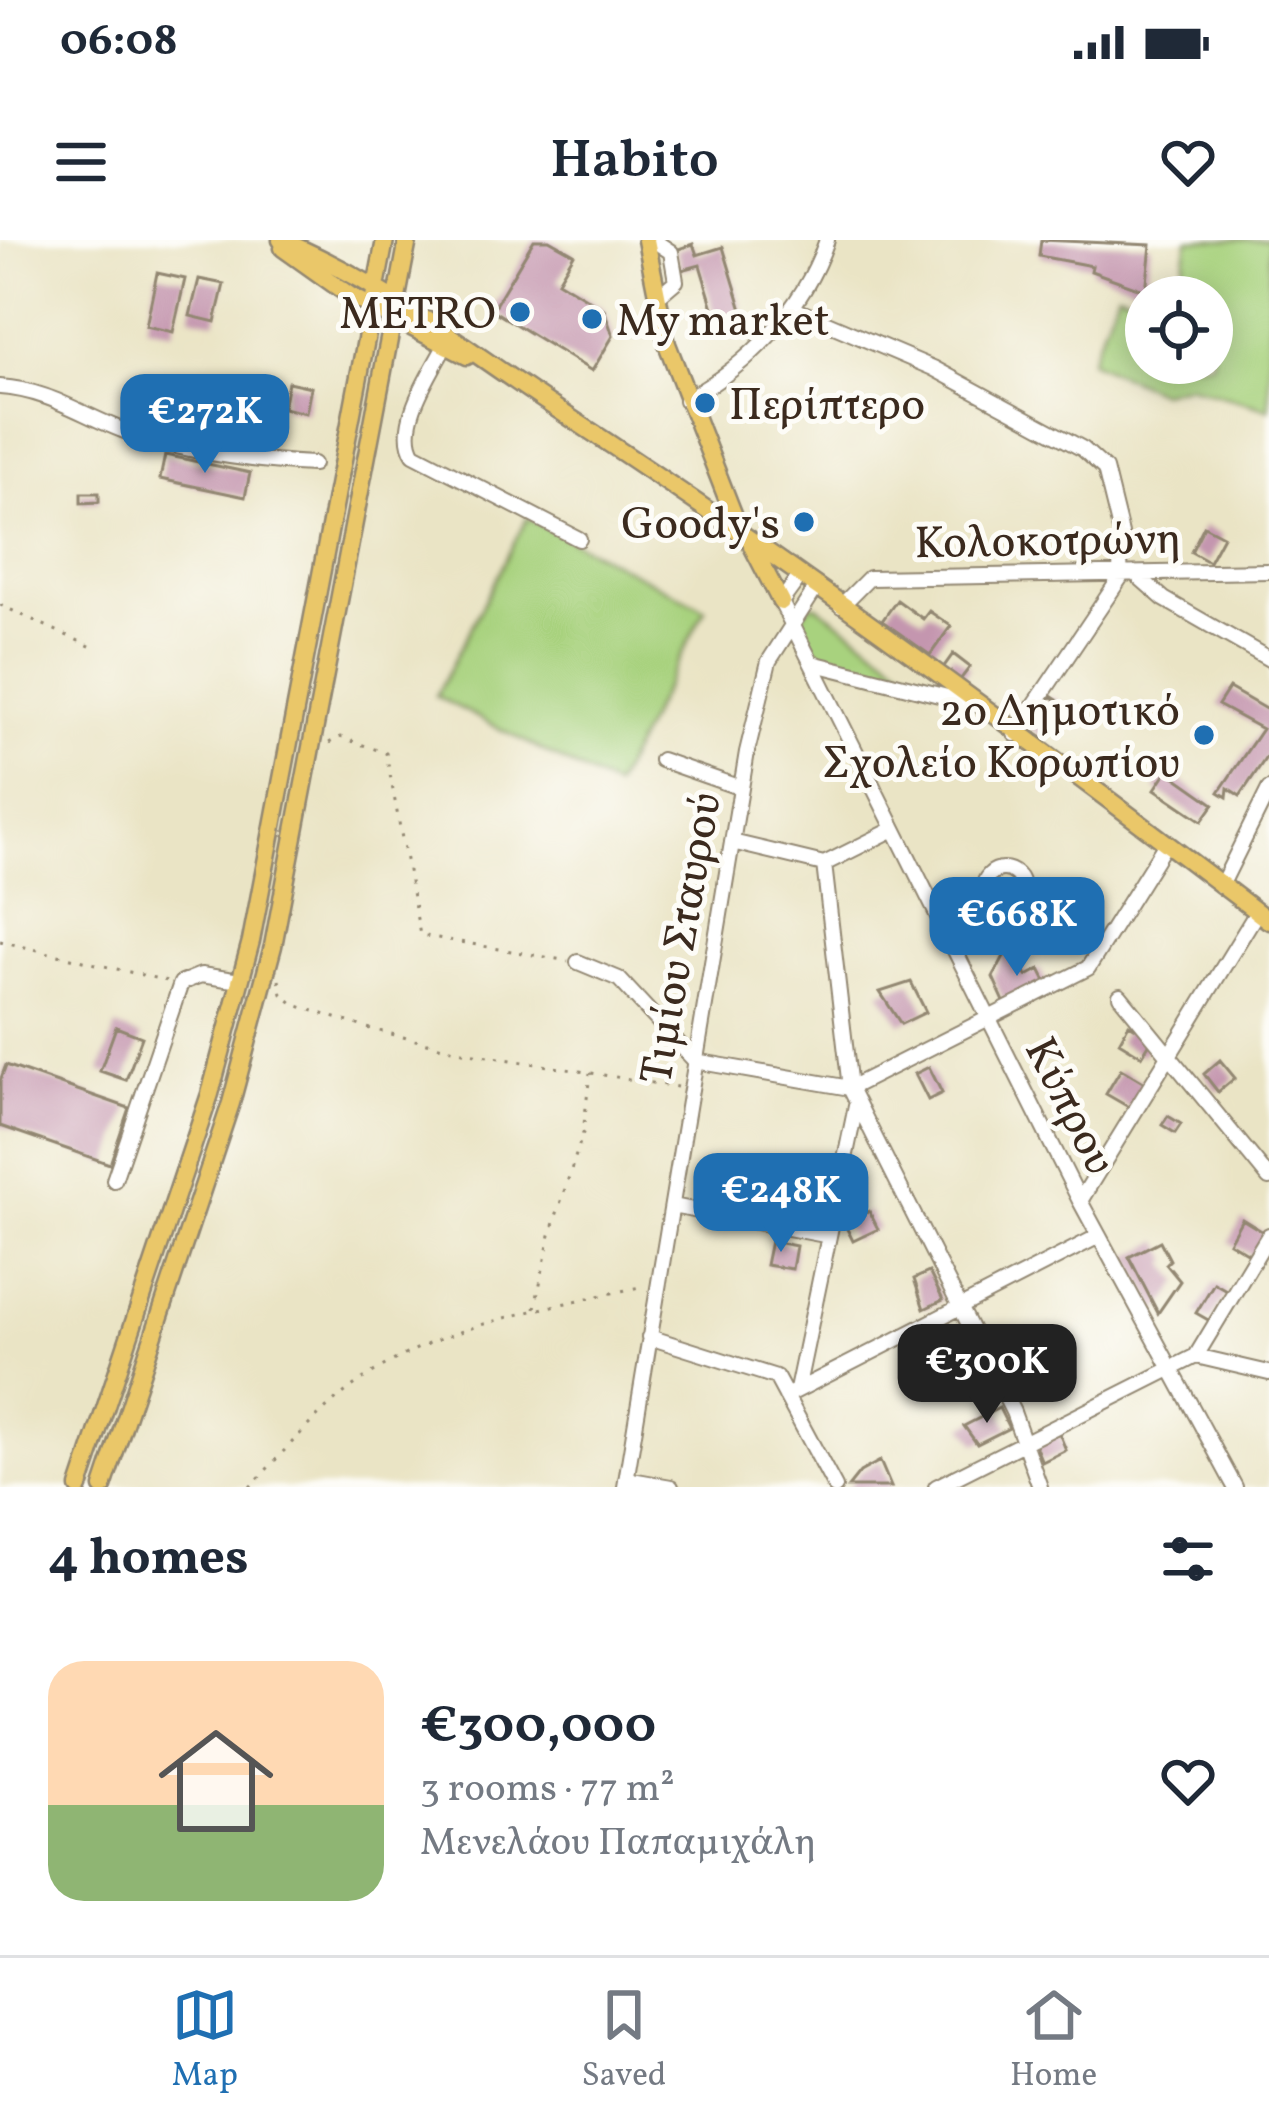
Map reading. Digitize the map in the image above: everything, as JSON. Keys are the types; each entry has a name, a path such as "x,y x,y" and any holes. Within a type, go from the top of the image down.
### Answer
{"main road":[{"path":"272,240 393,320 496,369"},
{"path":"281,240 397,296 496,369 746,537 1263,916"},
{"path":"79,1487 210,1094 240,981 385,240"},
{"path":"103,1487 231,1103 273,946 408,240"},
{"path":"635,240 650,272 686,400 746,537 781,602"},
{"path":"650,240 650,272"}],"street":[{"path":"650,240 670,252 676,281 656,298"},
{"path":"686,400 743,361 794,308 827,240"},
{"path":"794,308 933,368 1083,449 1105,469 1116,500 1120,578 1015,734"},
{"path":"445,346 414,413 408,435 415,454 579,539"},
{"path":"0,387 33,389 130,433 178,447 259,462 314,464"},
{"name":"Κολοκοτρώνη","path":"841,606 869,578 1120,578 1269,571"},
{"path":"781,602 800,576"},
{"path":"1139,577 1164,598 1269,659"},
{"name":"Τιμίου Σταυρού","path":"626,1483 741,788 769,661 790,621 816,588"},
{"name":"Κύπρου","path":"781,602 1080,1201 1235,1487"},
{"path":"812,663 976,704"},
{"path":"661,760 741,788"},
{"path":"1221,886 1269,790"},
{"path":"732,842 824,864 894,829"},
{"path":"578,962 620,979 695,1061 850,1088 1088,968 1166,845"},
{"path":"824,864 856,1106 960,1306 1025,1442 1040,1487"},
{"path":"940,922 987,898"},
{"path":"1080,1201 1168,1053 1263,916"},
{"path":"114,1180 180,984 194,976 240,981"},
{"path":"1120,996 1269,1178"},
{"path":"792,1393 856,1106"},
{"path":"672,1206 825,1235"},
{"path":"935,1487 1196,1356 1269,1235"},
{"path":"792,1393 1099,1236"},
{"path":"649,1337 770,1373 792,1393 835,1487"},
{"path":"1196,1356 1269,1373"},
{"path":"626,1483 671,1487"}],"path":[{"path":"0,605 92,647"},
{"path":"324,752 340,737 386,753 419,934 578,962"},
{"path":"0,941 180,984"},
{"path":"280,970 282,994 304,1010 463,1052 690,1090"},
{"path":"534,1311 542,1293 550,1235 583,1133 590,1072"},
{"path":"250,1487 350,1388 428,1348 534,1311 659,1282"}],"green space":[{"path":"1188,240 1269,240 1269,409 1188,385 1160,392 1142,384 1233,384 1233,276 1182,276"},
{"path":"1118,292 1125,295 1125,376 1090,361"},
{"path":"527,518 705,609 614,787 436,696"},
{"path":"809,605 816,605 906,670 885,677 819,658 798,621"}],"building":[{"path":"534,240 549,240 574,254 558,281 604,309 613,336 592,371 492,310"},
{"path":"1041,240 1151,245 1148,276 1125,276 1125,283 1091,271 1092,266 1039,256"},
{"path":"693,244 697,255 723,247 742,310 716,318 700,265 682,270 676,250"},
{"path":"157,273 185,279 173,332 146,326"},
{"path":"199,279 224,284 215,322 190,316"},
{"path":"288,382 311,387 306,413 283,408"},
{"path":"165,455 250,473 245,497 160,479"},
{"path":"81,493 99,493 99,502 81,503"},
{"path":"1204,526 1223,536 1209,562 1191,552"},
{"path":"897,600 923,619 929,611 951,626 930,655 882,621"},
{"path":"953,654 970,667 960,680 943,668"},
{"path":"1229,688 1269,711 1269,753 1240,796 1228,788 1227,797 1219,792 1262,729 1218,705"},
{"path":"1051,696 1068,707 1046,739 1030,728"},
{"path":"1167,771 1214,804 1202,821 1155,789"},
{"path":"1011,943 1027,976 1040,969 1049,987 1006,1006 993,977"},
{"path":"911,982 926,1012 901,1024 880,992"},
{"path":"1129,1024 1153,1038 1142,1056 1119,1042"},
{"path":"116,1027 142,1037 126,1080 100,1071"},
{"path":"1220,1060 1235,1078 1218,1092 1204,1074"},
{"path":"6,1065 129,1108 110,1164 0,1126 0,1081"},
{"path":"929,1067 942,1093 928,1100 915,1074"},
{"path":"1121,1069 1146,1084 1132,1109 1106,1094"},
{"path":"1168,1116 1181,1124 1175,1133 1162,1125"},
{"path":"869,1211 878,1229 853,1241 844,1223"},
{"path":"1242,1219 1268,1235 1254,1257 1229,1242"},
{"path":"771,1241 796,1246 792,1269 766,1265"},
{"path":"1160,1241 1170,1260 1166,1264 1180,1281 1158,1313 1129,1257"},
{"path":"929,1272 943,1300 924,1309 914,1279"},
{"path":"1214,1283 1228,1291 1210,1321 1196,1313"},
{"path":"999,1408 1009,1428 977,1444 964,1426"},
{"path":"1059,1433 1066,1450 1042,1462 1035,1445"},
{"path":"880,1461 891,1487 848,1487 860,1472"}],"place":[{"name":"METRO","path":"520,312"},
{"name":"My market","path":"592,319"},
{"name":"Περίπτερο","path":"705,403"},
{"name":"Goody's","path":"804,522"},
{"name":"2ο Δημοτικό Σχολείο Κορωπίου","path":"1204,735"}]}
